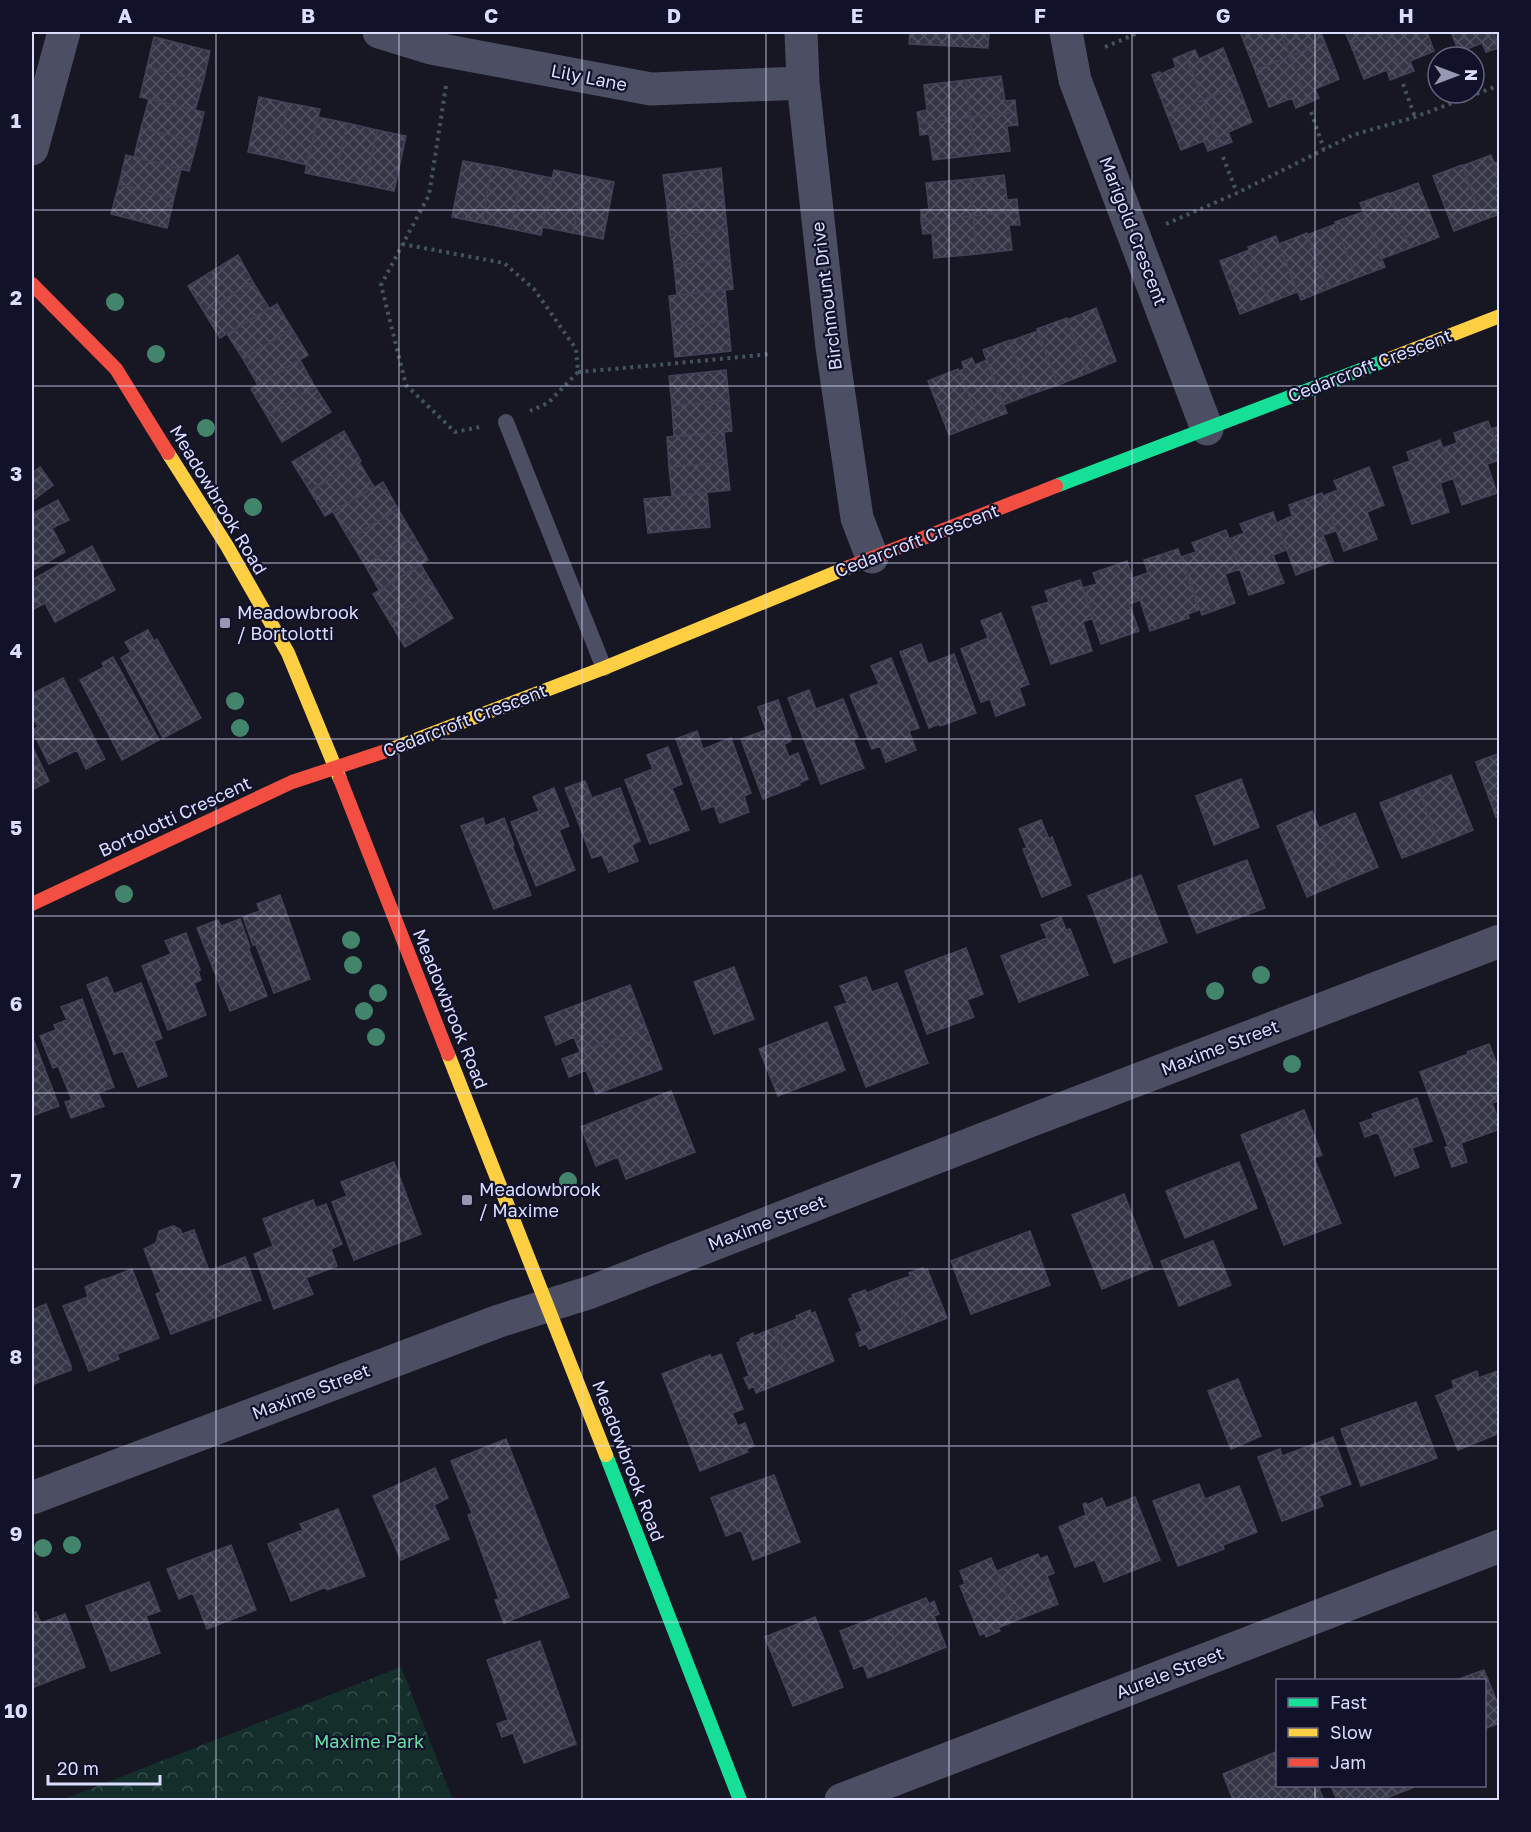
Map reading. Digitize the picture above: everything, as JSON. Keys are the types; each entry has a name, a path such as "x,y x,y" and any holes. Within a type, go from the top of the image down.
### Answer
{"street":[{"path":"32,149 64,32"},
{"name":"Lily Lane","path":"379,32 431,48 651,89 803,83"},
{"name":"Birchmount Drive","path":"801,32 803,83 834,358 857,518 872,557"},
{"name":"Marigold Crescent","path":"1066,32 1075,80 1207,429"},
{"name":"Meadowbrook Road","path":"32,284 116,369 227,546 288,653 548,1306 740,1800"},
{"name":"Cedarcroft Crescent","path":"335,767 401,746 604,668 872,557 1500,316"},
{"name":"Bortolotti Crescent","path":"32,904 292,782 335,767"},
{"name":"Maxime Street","path":"32,1498 499,1321 591,1292 1500,941"},
{"name":"Aurele Street","path":"842,1800 1500,1546"}],"lane":[{"path":"506,422 604,668"}],"path":[{"path":"452,51 429,195 381,285 406,385 455,432 506,422 548,403 578,372 771,354"},
{"path":"1403,84 1415,117"},
{"path":"1136,237 1237,193 1353,135 1415,117 1500,85"},
{"path":"1311,112 1324,149"},
{"path":"1223,157 1237,193"},
{"path":"402,244 504,263 534,289 576,349 578,372"}],"green space":[{"name":"Maxime Park","path":"401,1667 453,1800 62,1800"}],"building":[{"path":"910,32 951,32 951,46 909,44"},
{"path":"951,32 989,32 988,48 951,46"},
{"path":"1240,32 1280,32 1290,56 1255,70"},
{"path":"1280,32 1321,32 1325,43 1290,56"},
{"path":"1345,32 1378,32 1350,43"},
{"path":"1378,32 1386,32 1403,75 1390,80 1387,70 1364,79 1350,43"},
{"path":"1386,32 1427,32 1432,45 1426,45 1426,54 1410,61 1414,71 1403,75"},
{"path":"1451,32 1492,32 1498,48 1486,52 1486,45 1482,43 1456,45"},
{"path":"1492,32 1500,32 1500,47 1498,48"},
{"path":"154,37 210,51 203,82 147,67"},
{"path":"1325,43 1339,79 1315,89 1319,98 1308,103 1290,56"},
{"path":"1223,48 1238,85 1203,100 1185,54 1195,50 1199,59"},
{"path":"1185,54 1203,100 1167,114 1152,75 1160,72 1161,74 1176,67 1173,59"},
{"path":"1290,56 1308,103 1296,108 1292,98 1269,107 1255,70"},
{"path":"147,67 203,82 195,110 140,97"},
{"path":"1001,76 1005,101 1015,100 1016,112 970,117 966,80"},
{"path":"966,80 970,117 919,123 917,112 927,110 924,85"},
{"path":"1238,85 1252,122 1228,132 1232,142 1221,146 1203,100"},
{"path":"259,97 288,103 277,158 248,152"},
{"path":"149,99 204,112 197,142 141,128"},
{"path":"1203,100 1221,146 1208,151 1204,141 1181,150 1167,114"},
{"path":"288,103 320,109 307,165 277,158"},
{"path":"1016,112 1018,125 1007,126 1010,151 975,155 970,117"},
{"path":"318,117 347,123 335,179 305,173"},
{"path":"970,117 975,155 933,160 929,134 920,135 919,123"},
{"path":"347,123 377,130 365,185 335,179"},
{"path":"141,128 197,142 189,171 134,157"},
{"path":"377,130 406,136 394,191 365,185"},
{"path":"126,155 181,169 174,198 119,184"},
{"path":"1491,155 1500,178 1500,214 1483,220 1462,166"},
{"path":"463,161 492,166 482,223 452,217"},
{"path":"1500,161 1500,178 1494,163"},
{"path":"1462,165 1483,220 1454,231 1433,176"},
{"path":"492,166 522,172 511,229 482,223"},
{"path":"721,168 724,199 667,205 663,175"},
{"path":"554,170 584,176 573,233 542,227"},
{"path":"522,172 552,178 541,235 511,229"},
{"path":"1004,175 1007,200 1017,199 1018,211 973,216 970,179"},
{"path":"584,176 614,182 603,239 573,233"},
{"path":"970,179 973,216 921,221 921,210 929,209 926,183"},
{"path":"1418,183 1439,237 1410,248 1389,194"},
{"path":"119,184 174,198 167,228 111,214"},
{"path":"1388,193 1410,248 1381,259 1360,203"},
{"path":"724,199 727,229 670,235 667,205"},
{"path":"1018,211 1020,225 1009,225 1012,250 977,254 973,216"},
{"path":"1363,212 1385,267 1356,278 1335,222"},
{"path":"973,216 977,254 934,258 932,233 923,234 921,221"},
{"path":"1336,224 1356,278 1328,289 1307,235"},
{"path":"727,229 730,259 674,265 670,235"},
{"path":"1307,233 1328,289 1301,300 1279,244"},
{"path":"1276,236 1297,292 1269,303 1248,247"},
{"path":"1249,250 1269,303 1240,314 1220,261"},
{"path":"238,255 253,282 204,312 188,286"},
{"path":"730,259 733,289 677,295 674,265"},
{"path":"253,282 269,308 220,338 204,312"},
{"path":"725,290 728,320 672,326 669,296"},
{"path":"277,304 292,329 243,359 227,334"},
{"path":"1096,308 1116,361 1088,373 1067,320"},
{"path":"1067,318 1088,373 1058,385 1037,329"},
{"path":"728,320 731,351 675,357 672,326"},
{"path":"292,329 308,355 258,385 243,359"},
{"path":"1038,331 1058,385 1029,395 1010,341"},
{"path":"1010,340 1029,395 1003,405 983,350"},
{"path":"972,358 975,365 987,360 1007,413 980,423 959,371 964,369 962,362"},
{"path":"300,360 315,387 267,416 251,389"},
{"path":"958,369 980,423 949,435 928,381"},
{"path":"726,370 729,400 672,406 669,376"},
{"path":"315,387 331,412 282,442 267,416"},
{"path":"729,400 732,431 674,437 672,406"},
{"path":"1488,421 1500,454 1500,460 1487,464 1497,493 1462,505 1443,448 1457,443 1454,433"},
{"path":"1500,426 1500,454 1491,429"},
{"path":"344,431 361,461 310,491 292,462"},
{"path":"724,432 727,462 669,467 667,437"},
{"path":"1440,440 1454,478 1440,483 1449,512 1412,524 1393,467 1410,461 1407,452"},
{"path":"359,462 374,487 325,516 310,491"},
{"path":"727,462 730,490 672,496 669,467"},
{"path":"40,467 53,485 32,501 32,473"},
{"path":"1369,467 1384,505 1367,512 1377,539 1344,551 1323,496 1338,490 1334,481"},
{"path":"383,482 398,509 349,539 333,512"},
{"path":"707,493 710,527 648,533 644,499"},
{"path":"1322,493 1336,531 1323,535 1333,561 1296,575 1277,523 1292,516 1289,505"},
{"path":"58,500 69,520 52,528 65,552 32,571 32,514"},
{"path":"398,509 414,536 365,565 349,539"},
{"path":"1273,512 1286,550 1273,555 1284,583 1249,595 1229,539 1244,533 1240,524"},
{"path":"1226,530 1240,569 1225,574 1235,603 1202,615 1181,557 1196,552 1192,543"},
{"path":"414,536 428,560 379,590 365,565"},
{"path":"92,546 115,590 55,622 45,603 34,609 32,580"},
{"path":"1178,549 1199,610 1188,614 1189,618 1150,631 1133,578 1148,573 1144,560"},
{"path":"1127,561 1140,600 1129,604 1139,631 1101,644 1082,588 1097,584 1093,573"},
{"path":"421,565 436,590 388,619 373,594"},
{"path":"1080,580 1093,618 1083,622 1092,651 1051,664 1032,607 1049,602 1045,591"},
{"path":"436,590 453,618 405,647 388,619"},
{"path":"1001,613 1029,684 1019,688 1025,705 996,716 990,699 981,702 961,649 988,638 981,621"},
{"path":"148,630 154,641 157,639 201,718 163,738 121,658 131,652 125,642"},
{"path":"921,644 928,664 954,654 976,713 929,728 900,652"},
{"path":"113,657 159,740 122,760 80,680 104,667 102,663"},
{"path":"891,658 919,728 909,731 916,750 886,762 880,746 872,749 850,695 879,684 871,666"},
{"path":"63,678 105,759 86,769 77,750 49,764 32,730 38,727 35,721 32,723 32,694"},
{"path":"809,690 816,709 843,699 858,737 853,739 864,768 821,784 788,698"},
{"path":"778,700 791,737 789,737 791,741 784,744 789,757 798,753 808,779 799,783 800,785 763,799 741,739 766,730 758,707"},
{"path":"697,731 703,749 731,738 751,793 744,796 749,812 720,823 714,806 702,810 676,739"},
{"path":"32,746 49,781 32,790"},
{"path":"668,747 682,784 672,788 689,830 650,844 625,780 653,769 647,755"},
{"path":"1500,753 1500,816 1496,817 1476,762"},
{"path":"1451,775 1473,830 1439,844 1418,788"},
{"path":"1241,779 1259,827 1214,845 1196,796"},
{"path":"585,781 592,798 620,788 640,841 632,845 638,861 609,872 602,855 592,858 565,788"},
{"path":"554,788 569,826 559,830 575,870 536,886 511,822 539,811 533,797"},
{"path":"1418,788 1439,844 1402,858 1380,803"},
{"path":"1312,811 1342,882 1307,897 1277,826"},
{"path":"1355,813 1378,867 1342,882 1319,828"},
{"path":"483,818 485,826 504,818 531,895 494,909 461,826"},
{"path":"1041,820 1049,839 1052,837 1071,885 1042,897 1023,849 1027,848 1019,829"},
{"path":"1247,860 1265,908 1197,933 1178,886"},
{"path":"1141,875 1167,942 1114,963 1088,896"},
{"path":"280,895 310,979 274,993 243,917 260,911 257,904"},
{"path":"1061,917 1066,930 1070,929 1088,975 1019,1002 1001,956 1047,938 1041,925"},
{"path":"240,919 267,996 230,1011 197,928 218,920 221,926"},
{"path":"186,933 200,970 198,971 201,980 194,983 206,1015 168,1030 142,966 171,954 165,941"},
{"path":"966,948 983,994 967,1000 974,1017 927,1034 905,971"},
{"path":"734,967 754,1019 714,1034 694,982"},
{"path":"107,977 114,994 141,983 162,1038 154,1041 167,1076 138,1087 123,1051 114,1054 87,985"},
{"path":"866,977 872,992 897,983 928,1063 866,1087 835,1007 847,1003 840,986"},
{"path":"630,985 646,1027 580,1052 574,1037 556,1045 545,1017"},
{"path":"82,999 114,1087 98,1093 104,1106 71,1118 65,1102 72,1100 58,1066 53,1068 40,1036 56,1030 54,1025 67,1020 61,1007"},
{"path":"827,1022 845,1070 778,1096 759,1049"},
{"path":"646,1027 662,1069 596,1094 586,1070 569,1077 562,1059"},
{"path":"34,1041 59,1106 32,1116 32,1042"},
{"path":"1489,1044 1500,1072 1500,1101 1492,1103 1500,1129 1461,1143 1467,1162 1452,1167 1445,1147 1448,1146 1420,1072"},
{"path":"671,1091 695,1152 626,1179 618,1157 596,1166 581,1127"},
{"path":"1417,1098 1432,1141 1412,1148 1419,1167 1395,1176 1378,1132 1365,1137 1360,1123 1374,1118 1372,1114"},
{"path":"1304,1110 1322,1155 1314,1158 1341,1223 1284,1245 1241,1135"},
{"path":"394,1162 421,1234 354,1260 332,1202 347,1196 341,1182"},
{"path":"1239,1162 1257,1208 1185,1238 1166,1191"},
{"path":"1124,1194 1153,1268 1102,1289 1072,1215"},
{"path":"313,1200 316,1208 326,1204 342,1244 331,1249 337,1266 306,1278 313,1294 274,1309 254,1254 273,1246 263,1219"},
{"path":"173,1226 180,1229 182,1234 194,1230 209,1271 245,1257 261,1300 171,1334 156,1294 161,1292 144,1249 156,1243 159,1231"},
{"path":"1030,1231 1050,1285 971,1314 951,1261"},
{"path":"1213,1241 1231,1285 1179,1306 1161,1261"},
{"path":"923,1268 927,1269 947,1318 910,1333 890,1283 911,1276 909,1273"},
{"path":"132,1269 159,1338 117,1354 119,1359 89,1371 63,1306 88,1297 85,1287"},
{"path":"890,1283 910,1333 869,1349 866,1344 860,1346 856,1334 862,1331 849,1299 853,1297 852,1295 865,1290 867,1293"},
{"path":"46,1304 71,1370 32,1385 32,1310"},
{"path":"810,1310 811,1314 815,1312 834,1361 793,1378 774,1328 797,1319 796,1316"},
{"path":"774,1328 793,1378 756,1393 754,1386 749,1389 744,1378 749,1376 737,1343 741,1341 740,1339 753,1333 754,1336"},
{"path":"721,1354 743,1409 732,1413 738,1426 745,1423 754,1446 746,1449 748,1452 700,1471 662,1374 710,1355 711,1358"},
{"path":"1500,1370 1500,1433 1458,1450 1436,1396 1454,1388 1452,1381 1477,1371 1479,1378"},
{"path":"1238,1379 1261,1436 1231,1449 1208,1391"},
{"path":"1416,1402 1437,1458 1361,1486 1341,1429"},
{"path":"1333,1437 1351,1484 1319,1496 1323,1506 1282,1521 1258,1457 1280,1449 1282,1456"},
{"path":"506,1439 569,1597 504,1623 495,1600 499,1599 468,1515 472,1513 451,1461"},
{"path":"435,1468 448,1498 434,1505 449,1539 401,1560 373,1496"},
{"path":"774,1475 800,1542 753,1560 741,1530 726,1536 711,1498"},
{"path":"1199,1484 1205,1499 1239,1486 1257,1532 1223,1545 1224,1549 1178,1566 1153,1501"},
{"path":"1135,1497 1160,1560 1104,1582 1095,1560 1075,1567 1059,1527 1086,1515 1083,1504 1087,1505 1102,1498 1106,1508"},
{"path":"338,1509 365,1576 327,1590 326,1587 291,1601 268,1544 303,1530 300,1524"},
{"path":"231,1545 256,1610 207,1629 193,1593 179,1599 167,1569"},
{"path":"1038,1554 1040,1559 1047,1556 1054,1573 1047,1576 1058,1604 1017,1620 997,1571"},
{"path":"991,1558 1017,1620 998,1628 1000,1631 986,1637 985,1633 980,1635 960,1586 965,1584 960,1571"},
{"path":"149,1582 160,1611 146,1616 160,1653 111,1671 86,1606"},
{"path":"926,1598 929,1604 934,1601 939,1614 934,1616 946,1647 905,1664 885,1614"},
{"path":"36,1612 41,1623 65,1614 85,1667 32,1688 32,1614"},
{"path":"885,1614 905,1664 868,1678 863,1665 854,1669 840,1631"},
{"path":"815,1617 843,1687 793,1706 765,1637"},
{"path":"540,1641 576,1744 524,1763 513,1733 502,1737 497,1724 508,1720 487,1660"},
{"path":"1484,1670 1500,1709 1500,1723 1486,1728 1486,1679 1459,1679"},
{"path":"1276,1752 1276,1787 1322,1787 1319,1789 1324,1800 1233,1800 1223,1774"},
{"path":"1331,1787 1412,1788 1381,1800 1337,1800"}],"traffic: fast":[{"path":"1056,486 1384,361"},
{"path":"606,1455 740,1800"}],"traffic: slow":[{"path":"1384,361 1500,316"},
{"path":"168,453 227,546 288,653 340,779"},
{"path":"389,750 604,668 849,567"},
{"path":"448,1054 606,1455"}],"traffic: jam":[{"path":"32,284 116,369 168,453"},
{"path":"849,567 1056,486"},
{"path":"32,904 292,782 389,750"},
{"path":"340,779 448,1054"}],"place":[{"name":"Meadowbrook / Bortolotti","path":"225,623"},
{"name":"Meadowbrook / Maxime","path":"467,1200"}]}
